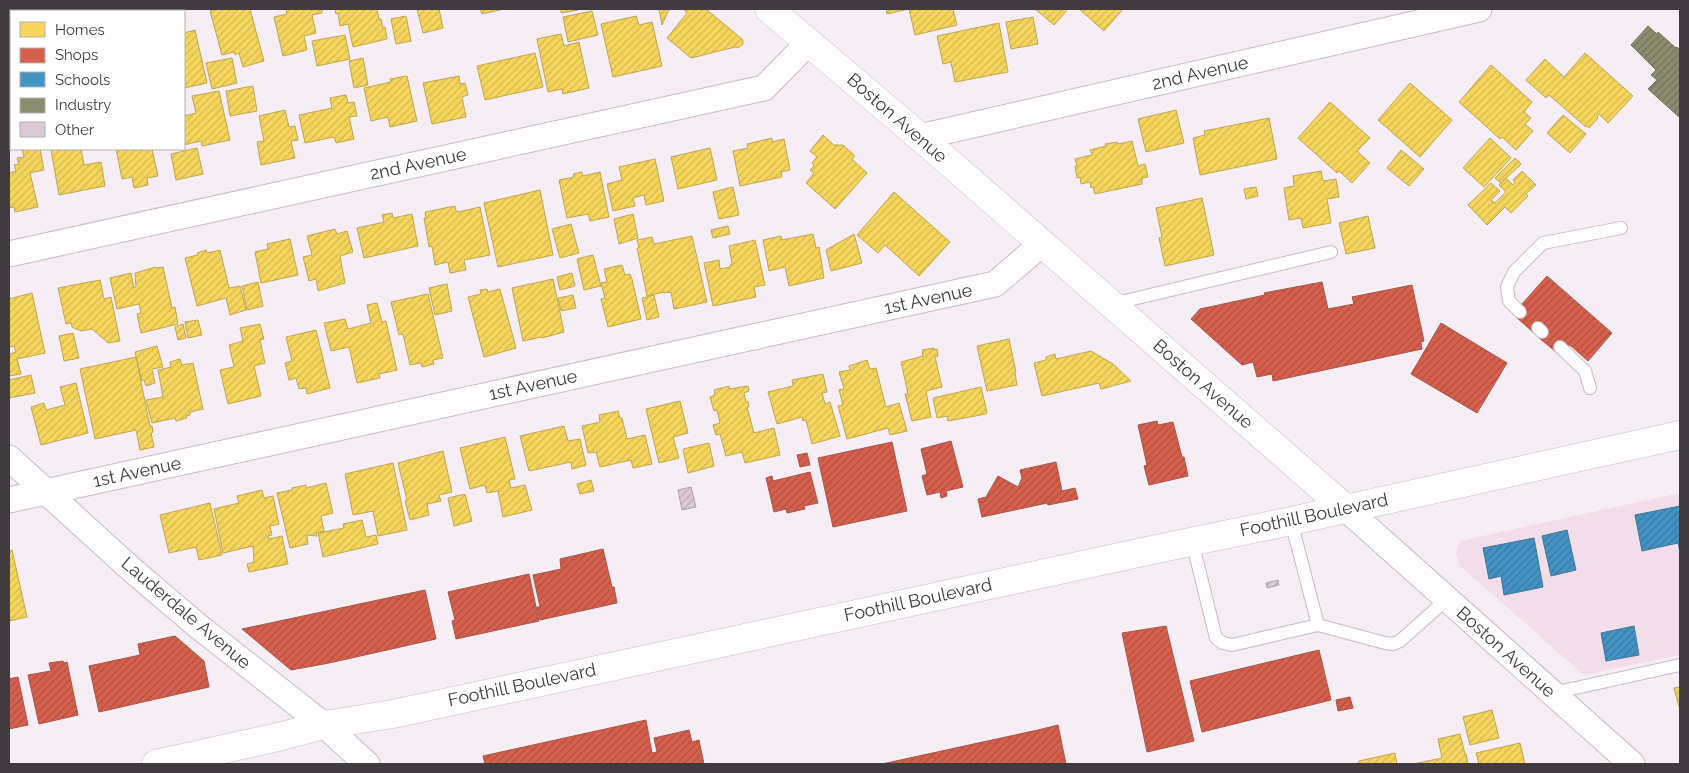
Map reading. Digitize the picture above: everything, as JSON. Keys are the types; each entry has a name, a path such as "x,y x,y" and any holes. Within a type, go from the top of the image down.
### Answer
{"main road":[{"name":"Boston Avenue","path":"768,9 920,137 1345,508"},
{"name":"Foothill Boulevard","path":"156,764 324,725 392,714 1291,521 1680,435"}],"street":[{"path":"9,10 14,9"},
{"name":"2nd Avenue","path":"920,137 1479,9"},
{"name":"2nd Avenue","path":"9,254 764,88 809,42"},
{"name":"1st Avenue","path":"9,500 995,284 1043,244"},
{"name":"Lauderdale Avenue","path":"9,458 131,569 198,626 324,725 367,764"},
{"name":"Boston Avenue","path":"1345,508 1632,764"}],"lane":[{"path":"1520,312 1509,301 1507,287 1514,272 1543,243 1621,228"},
{"path":"1112,304 1331,252"},
{"path":"1560,347 1585,371 1590,388"},
{"path":"1291,521 1318,625"},
{"path":"1192,541 1216,638 1223,643 1232,645 1318,625 1393,644 1400,641 1447,599"},
{"path":"1553,693 1680,665"}],"shaded area":[{"path":"1680,493 1680,655 1584,675 1459,565 1456,552 1460,541"}],"building: Homes":[{"path":"217,9 250,9 264,61 243,67 239,53 235,55 234,52 222,55 210,11"},
{"path":"286,9 322,9 322,13 312,15 316,33 304,36 307,50 283,56 274,17 287,14"},
{"path":"335,9 377,9 383,28 385,27 387,39 353,47 348,24 340,26 338,13 336,14"},
{"path":"417,9 439,9 443,28 423,33"},
{"path":"480,9 504,9 482,14"},
{"path":"561,9 578,9 578,10 561,13"},
{"path":"659,9 669,9 662,25"},
{"path":"683,9 706,9 742,39 743,44 738,48 735,47 691,58 667,38 687,13"},
{"path":"886,9 909,9 887,14"},
{"path":"909,9 953,9 957,25 915,35"},
{"path":"1035,9 1068,9 1054,25"},
{"path":"1079,9 1123,9 1104,31"},
{"path":"592,11 598,35 568,42 563,17"},
{"path":"406,16 411,41 396,44 391,19"},
{"path":"636,16 639,25 652,22 662,66 613,77 601,24"},
{"path":"1033,17 1038,44 1011,49 1006,22"},
{"path":"999,23 1008,72 955,82 951,62 943,64 937,36"},
{"path":"195,30 207,83 185,88 185,33"},
{"path":"561,34 564,46 579,42 589,88 563,94 562,89 548,92 537,39"},
{"path":"345,35 350,59 317,66 312,41"},
{"path":"535,53 543,87 485,100 477,66"},
{"path":"1585,53 1633,96 1608,123 1599,114 1598,118 1589,128 1549,95 1546,98 1526,80 1545,59 1564,77"},
{"path":"232,58 237,83 212,89 206,63"},
{"path":"363,58 368,85 354,88 349,61"},
{"path":"1491,65 1532,102 1524,112 1531,118 1525,124 1533,131 1516,150 1502,137 1500,139 1459,102"},
{"path":"9,75 10,108 9,108"},
{"path":"407,76 417,121 390,127 388,117 371,121 364,88 391,82 390,79"},
{"path":"459,76 460,84 465,83 468,95 462,97 466,117 432,124 423,83"},
{"path":"1410,83 1452,120 1420,157 1378,120"},
{"path":"253,86 257,111 230,116 226,91"},
{"path":"219,91 230,140 202,146 201,141 185,145 185,116 196,113 192,96"},
{"path":"346,95 348,103 354,102 357,116 349,117 354,139 336,143 334,137 305,143 299,115 332,108 330,98"},
{"path":"1330,102 1370,138 1357,151 1370,163 1352,183 1339,171 1337,173 1298,138"},
{"path":"285,110 289,127 295,126 298,140 291,141 295,158 261,165 257,142 264,141 259,116"},
{"path":"1176,110 1184,143 1146,152 1138,119"},
{"path":"1563,115 1586,134 1570,153 1547,133"},
{"path":"1269,118 1277,159 1200,175 1193,138 1205,135 1204,131"},
{"path":"823,135 834,145 843,145 855,156 852,159 867,173 835,209 806,183 814,173 810,170 814,166 812,163 817,157 810,151"},
{"path":"772,138 772,142 784,139 790,170 781,172 782,177 740,186 733,151 748,148 747,144"},
{"path":"1490,138 1511,158 1484,187 1463,168"},
{"path":"1132,141 1138,166 1145,164 1148,177 1142,178 1142,184 1095,194 1090,182 1081,184 1080,177 1077,178 1075,159 1092,155 1090,150 1106,146 1105,144"},
{"path":"197,148 203,174 176,180 171,154"},
{"path":"710,148 717,180 678,189 671,157"},
{"path":"22,150 40,150 44,170 30,173 38,207 15,212 14,207 9,208 9,173 16,171 14,165 19,164 17,158 24,157"},
{"path":"51,150 81,150 84,165 101,162 105,186 59,195"},
{"path":"116,150 152,150 158,176 147,178 148,185 134,188 132,177 122,179"},
{"path":"1401,150 1424,169 1409,186 1387,168"},
{"path":"1515,158 1521,164 1501,183 1495,178"},
{"path":"655,159 664,201 646,205 644,195 633,198 635,206 613,211 607,184 622,180 619,167"},
{"path":"1321,171 1323,181 1336,179 1339,197 1327,199 1331,223 1303,228 1301,218 1289,220 1284,188 1294,186 1293,176"},
{"path":"1522,171 1536,185 1511,213 1505,207 1487,225 1468,205 1491,183 1500,191 1491,200 1495,203 1506,192 1499,185 1506,178 1513,185 1515,182 1513,180"},
{"path":"582,172 583,176 600,172 609,217 590,221 588,214 567,218 559,180 574,177 573,174"},
{"path":"733,187 739,215 719,219 713,192"},
{"path":"1256,187 1258,196 1246,199 1244,189"},
{"path":"540,190 553,255 498,267 484,203"},
{"path":"894,192 950,242 919,276 885,245 878,253 857,235"},
{"path":"1202,198 1214,255 1165,266 1159,238 1162,237 1156,208"},
{"path":"455,206 458,212 480,207 490,255 464,260 466,270 450,273 448,262 435,265 432,246 429,247 424,218 426,218 425,212"},
{"path":"392,213 393,218 412,214 418,246 364,258 357,228 384,222 382,215"},
{"path":"633,214 638,238 619,244 614,219"},
{"path":"1368,216 1375,248 1346,254 1339,223"},
{"path":"571,224 579,253 560,258 552,229"},
{"path":"728,226 730,234 713,238 711,230"},
{"path":"335,229 337,234 347,231 353,252 340,256 345,283 318,291 316,279 309,281 303,257 312,255 307,236"},
{"path":"813,234 816,248 819,247 824,278 789,286 785,267 769,271 763,240 781,236 782,240"},
{"path":"854,234 862,263 831,271 826,250"},
{"path":"692,236 707,302 674,309 671,292 647,296 637,240 652,237 654,244"},
{"path":"290,239 298,275 261,283 255,252 268,249 267,244"},
{"path":"755,240 765,285 754,287 756,297 713,306 704,263 719,260 720,269 730,267 732,264 729,246"},
{"path":"206,250 207,253 220,250 229,288 240,286 246,310 230,315 226,298 197,306 185,258 198,255 197,253"},
{"path":"593,255 601,286 584,290 577,259"},
{"path":"622,265 625,275 630,274 632,279 641,319 608,327 601,299 605,298 601,283 607,282 604,269"},
{"path":"163,267 172,308 175,307 178,324 141,333 137,314 141,313 139,304 117,309 110,278 131,273 134,288 136,287 135,273"},
{"path":"572,273 575,286 560,290 557,277"},
{"path":"553,279 564,332 523,341 512,288"},
{"path":"100,280 104,299 111,297 120,341 108,343 92,329 81,331 72,327 71,323 66,324 58,288"},
{"path":"258,282 263,306 247,310 242,286"},
{"path":"447,284 452,311 435,315 429,288"},
{"path":"487,289 488,292 500,289 516,348 484,357 468,297 481,294 480,290"},
{"path":"32,293 45,353 17,359 21,374 9,376 9,354 16,352 14,346 9,347 9,299"},
{"path":"428,294 443,358 433,360 434,364 422,367 421,363 410,365 403,334 399,335 391,302"},
{"path":"573,295 576,308 561,311 558,298"},
{"path":"654,295 659,317 647,320 642,298"},
{"path":"377,303 382,322 386,321 397,370 379,374 380,378 357,383 349,347 331,351 324,323 345,319 348,329 371,323 367,305"},
{"path":"198,320 202,335 188,338 185,322"},
{"path":"183,324 186,338 178,340 175,327"},
{"path":"260,324 264,339 260,340 265,363 254,366 261,396 228,404 220,370 234,367 229,345 243,341 240,328"},
{"path":"316,330 330,388 307,394 306,388 299,389 296,378 289,380 285,363 292,361 286,337"},
{"path":"73,333 79,358 64,361 59,336"},
{"path":"1009,339 1017,385 987,391 977,346"},
{"path":"157,346 163,367 152,369 155,383 146,386 144,380 142,381 135,352"},
{"path":"934,348 934,350 937,349 938,356 935,357 942,387 926,391 931,417 912,421 905,394 908,394 901,362 923,356 922,350"},
{"path":"1091,351 1113,364 1131,381 1101,389 1099,383 1042,396 1034,363 1046,360 1046,357 1055,354 1056,359"},
{"path":"136,357 150,426 152,426 153,432 151,433 154,447 140,450 136,430 95,439 80,369"},
{"path":"180,359 182,365 193,363 203,409 190,412 190,415 186,416 187,418 176,421 175,418 152,423 146,400 163,397 158,370 171,367 170,362"},
{"path":"867,360 870,369 876,368 886,407 899,403 907,431 890,435 888,428 847,439 838,406 843,405 839,390 844,389 839,372 850,370 849,366"},
{"path":"823,374 827,392 822,393 825,404 830,402 840,436 812,444 806,420 803,421 802,417 777,424 768,392 793,386 792,380"},
{"path":"31,375 35,393 9,398 9,380"},
{"path":"76,383 88,433 41,445 31,407 44,403 46,410 65,405 60,387"},
{"path":"729,386 730,389 748,386 749,391 744,393 746,402 748,401 749,407 747,407 754,433 774,428 780,455 745,463 742,452 726,456 720,434 716,435 713,425 720,423 717,410 714,411 710,397 715,395 714,390"},
{"path":"981,387 986,414 948,421 947,416 937,418 933,398"},
{"path":"680,401 688,433 673,437 679,458 659,463 646,409"},
{"path":"618,411 620,418 622,418 627,439 645,435 652,464 633,468 631,460 600,467 596,452 588,453 582,426 600,422 599,415"},
{"path":"564,426 568,441 580,439 586,465 572,469 571,462 529,471 520,436"},
{"path":"505,437 515,479 509,480 511,488 525,485 532,510 503,517 498,491 487,493 485,485 470,489 460,448"},
{"path":"709,443 714,466 688,473 683,449"},
{"path":"443,451 452,492 439,495 441,501 427,504 429,515 410,520 398,463"},
{"path":"393,463 407,530 378,536 373,511 353,515 345,474"},
{"path":"591,480 594,491 580,494 577,484"},
{"path":"326,483 333,513 321,516 324,531 316,533 317,536 307,535 308,544 290,548 277,493 306,485 306,488"},
{"path":"262,490 264,498 273,496 279,524 270,526 272,535 268,536 269,539 282,536 288,564 249,572 247,564 254,562 253,546 223,553 214,509 239,503 237,496"},
{"path":"465,494 472,521 454,526 448,498"},
{"path":"210,503 222,555 199,560 196,547 169,553 160,515"},
{"path":"362,520 366,537 376,535 378,544 323,557 318,533 344,528 343,524"},
{"path":"12,550 27,617 9,621 9,551"},
{"path":"1680,687 1680,710 1674,688"},
{"path":"1492,710 1499,738 1470,745 1463,717"},
{"path":"1460,734 1468,764 1413,764 1442,758 1438,739"},
{"path":"1520,743 1525,764 1479,764 1476,753"},
{"path":"1395,753 1397,764 1353,764 1359,763 1359,761"}],"building: Shops":[{"path":"1547,276 1612,333 1588,361 1570,345 1568,347 1564,343 1556,352 1538,337 1541,324 1534,333 1516,317 1524,308 1521,305"},
{"path":"1322,282 1328,309 1354,304 1352,297 1412,285 1424,341 1421,342 1422,349 1273,381 1272,374 1257,377 1253,362 1242,365 1191,319 1200,309 1265,295 1264,293"},
{"path":"1441,323 1507,363 1477,413 1411,374"},
{"path":"1157,421 1158,425 1173,422 1188,476 1149,485 1144,466 1147,465 1138,425"},
{"path":"951,441 963,487 946,491 947,496 941,498 940,492 927,495 922,476 927,474 921,449"},
{"path":"892,442 907,511 833,527 818,458"},
{"path":"807,453 810,465 800,467 797,455"},
{"path":"1056,462 1062,491 1075,488 1078,499 1048,505 1047,503 982,517 978,499 986,497 998,476 1018,487 1022,478 1020,470"},
{"path":"810,472 818,503 804,506 805,509 787,513 786,509 774,512 766,478 772,476 773,481"},
{"path":"603,549 617,603 540,620 537,607 540,607 533,575 561,569 560,559"},
{"path":"529,574 539,621 456,639 452,621 455,620 448,592"},
{"path":"425,590 436,639 329,663 291,670 242,629"},
{"path":"1166,626 1194,741 1147,752 1122,633"},
{"path":"175,636 204,661 209,687 99,712 89,666 140,655 138,644"},
{"path":"1319,650 1331,700 1202,732 1190,681"},
{"path":"63,661 64,663 67,662 78,715 39,724 28,675 51,671 49,663"},
{"path":"18,677 28,725 9,729 9,679"},
{"path":"1350,697 1353,708 1338,711 1336,700"},
{"path":"646,720 652,753 657,752 654,738 689,730 692,742 699,740 704,764 485,764 483,756"},
{"path":"1058,725 1066,764 882,764 1038,730"}],"building: Schools":[{"path":"1680,506 1680,552 1678,543 1642,551 1635,515"},
{"path":"1567,530 1576,570 1551,576 1542,536"},
{"path":"1534,538 1543,587 1504,595 1501,576 1489,579 1483,548"},
{"path":"1634,626 1639,655 1606,661 1601,633"}],"building: Industry":[{"path":"1648,26 1680,50 1679,117 1648,89 1657,80 1651,75 1656,70 1631,45"}],"building: Other":[{"path":"691,487 696,507 682,510 678,490"},
{"path":"1278,580 1279,585 1267,588 1266,583"}]}
